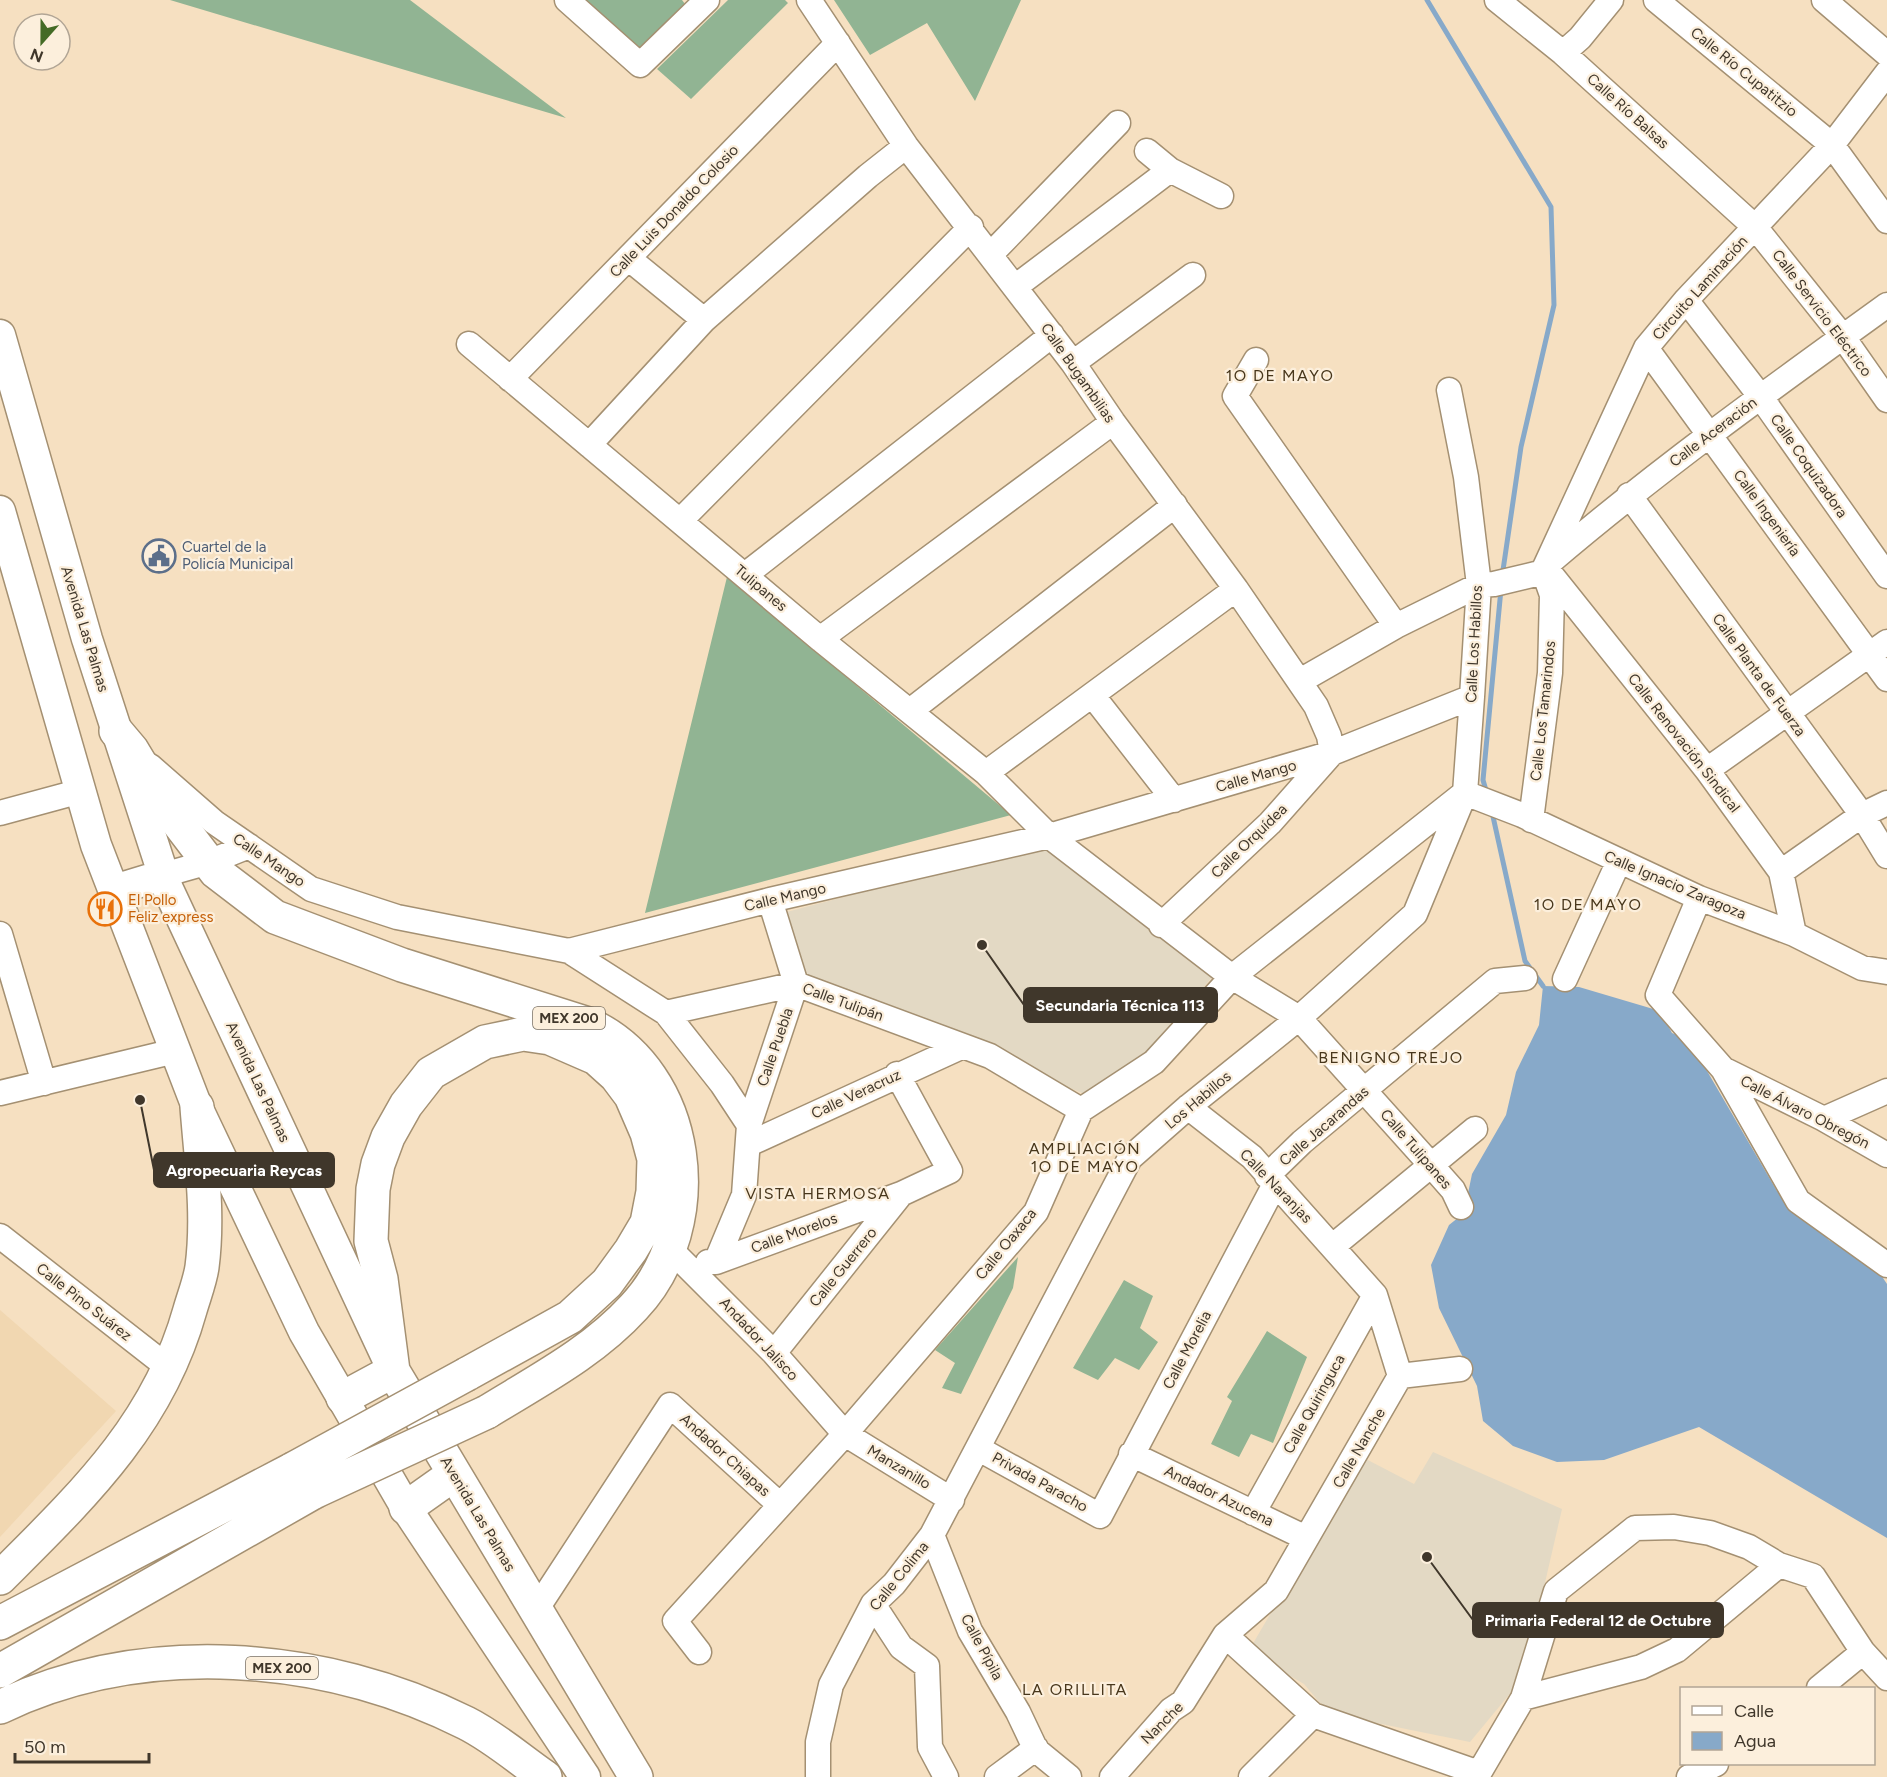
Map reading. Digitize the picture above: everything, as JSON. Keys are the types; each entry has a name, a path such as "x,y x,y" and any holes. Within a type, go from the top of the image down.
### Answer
{"highway":[{"name":"MEX 200","path":"0,1671 304,1481 487,1412 590,1349 635,1306 658,1274 678,1256 676,1225 681,1186 678,1141 671,1112 648,1070 619,1041 588,1024 402,965 275,917 216,872 167,808 124,741"},
{"path":"0,1623 304,1481 466,1374 570,1317 607,1284 632,1250 647,1222 653,1192 654,1159 647,1133 631,1096 616,1076 596,1058 550,1038 524,1034 486,1042 431,1073 406,1105 388,1137 373,1189 370,1241 381,1279 393,1371 343,1398"},
{"path":"0,1578 107,1467 142,1420 169,1368 186,1326 202,1268 205,1210 197,1107"},
{"name":"Avenida Las Palmas","path":"393,1371 636,1777"},
{"path":"406,1508 454,1474"},
{"name":"MEX 200","path":"0,1707 33,1692 137,1666 228,1661 319,1673 393,1691 468,1724 545,1777"}],"main road":[{"name":"Avenida Las Palmas","path":"0,335 87,639 124,741 163,875 393,1371"},
{"path":"2,524 96,845 197,1107 304,1332 406,1508 585,1777"},
{"path":"39,652 87,639"},
{"path":"114,890 163,875"}],"street":[{"path":"567,0 640,65 702,2"},
{"name":"Calle Bugambilias","path":"809,0 906,146 971,227 1073,363 1300,681 1324,721 1332,753"},
{"name":"Calle Río Balsas","path":"1497,0 1563,53 1755,227"},
{"path":"1563,53 1580,38 1611,0"},
{"name":"Calle Río Cupatitzio","path":"1656,0 1832,145 1887,221"},
{"path":"1824,0 1887,54"},
{"name":"Calle Luis Donaldo Colosio","path":"510,379 838,43"},
{"name":"Circuito Laminación","path":"1544,569 1646,348 1686,300 1832,145 1887,73"},
{"path":"991,254 1118,123"},
{"path":"589,445 705,320 868,176 906,146"},
{"path":"1147,151 1170,170 1221,196"},
{"path":"1015,287 1170,170"},
{"path":"680,521 971,227"},
{"name":"Calle Servicio Eléctrico","path":"1755,227 1843,337 1887,400"},
{"path":"628,258 705,320"},
{"path":"1073,363 1193,275"},
{"name":"Calle Coquizadora","path":"1686,300 1760,396 1887,576"},
{"name":"Calle Aceración","path":"1300,681 1396,626 1487,585 1544,569 1629,495 1709,433 1887,305"},
{"path":"745,575 1052,335"},
{"name":"Tulipanes","path":"469,344 820,639 986,772 1049,836"},
{"name":"Calle Ingeniería","path":"1646,348 1709,433 1877,648 1887,679"},
{"path":"1257,360 1235,396 1396,626"},
{"name":"Calle Los Habillos","path":"1449,390 1487,585 1472,697 1470,795"},
{"path":"820,639 1113,422"},
{"name":"Calle Planta de Fuerza","path":"1629,495 1862,815 1887,856"},
{"path":"910,711 1175,505"},
{"name":"Calle Renovación Sindical","path":"1544,569 1707,770 1781,872 1794,934"},
{"name":"Calle Los Tamarindos","path":"1526,817 1550,672 1552,596 1544,569"},
{"path":"986,772 1093,696 1236,589"},
{"path":"1707,770 1877,648"},
{"path":"1093,696 1174,800"},
{"name":"Calle Mango","path":"124,741 214,822 311,889 397,917 569,951 770,900 1049,836 1332,753 1472,697"},
{"name":"Calle Orquídea","path":"1161,924 1270,823 1332,753"},
{"path":"0,813 81,791"},
{"path":"1081,1110 1154,1062 1232,977 1470,795"},
{"name":"Calle Ignacio Zaragoza","path":"1470,795 1526,817 1700,898 1794,934 1862,968 1887,972"},
{"name":"Los Habillos","path":"979,1449 1130,1158 1188,1107 1299,1018 1415,914 1470,795"},
{"path":"1781,872 1862,815 1887,803"},
{"name":"Calle Tulipanes","path":"1049,836 1232,977 1299,1018 1453,1190 1461,1207"},
{"path":"163,875 209,862 249,846"},
{"path":"1565,979 1618,861"},
{"path":"1700,898 1658,995 1723,1069 1798,1200 1887,1265"},
{"path":"770,900 796,984"},
{"path":"0,934 44,1083"},
{"path":"569,951 666,1013 722,1084 749,1134"},
{"name":"Calle Jacarandas","path":"1271,1180 1365,1090 1495,981 1526,978"},
{"name":"Calle Tulipán","path":"666,1013 796,984 990,1056 1081,1110"},
{"name":"Calle Puebla","path":"716,1262 744,1195 749,1134 796,984"},
{"name":"Calle Veracruz","path":"749,1134 963,1046"},
{"path":"0,1093 175,1051"},
{"name":"Calle Álvaro Obregón","path":"1723,1069 1824,1119 1887,1155"},
{"name":"Calle Guerrero","path":"774,1353 901,1194 950,1171 897,1074"},
{"path":"1824,1119 1887,1091"},
{"name":"Calle Naranjas","path":"1188,1107 1252,1157 1333,1246"},
{"name":"Calle Oaxaca","path":"845,1434 1036,1212 1081,1110"},
{"path":"1460,1369 1400,1376 1375,1295 1333,1246 1475,1129"},
{"name":"Calle Morelia","path":"1100,1516 1271,1180"},
{"name":"Calle Morelos","path":"678,1256 716,1262 901,1194"},
{"name":"Calle Pino Suárez","path":"0,1236 169,1368"},
{"name":"Andador Jalisco","path":"678,1256 774,1353 845,1434"},
{"name":"Calle Quiringuca","path":"1253,1513 1375,1295"},
{"name":"Calle Nanche","path":"1225,1635 1276,1591 1400,1376"},
{"name":"Andador Chiapas","path":"536,1610 670,1405 780,1505"},
{"path":"699,1652 675,1621 845,1434"},
{"name":"Manzanillo","path":"845,1434 952,1500"},
{"name":"Calle Colima","path":"818,1777 818,1742 831,1685 873,1604 894,1584 932,1535 979,1449"},
{"name":"Privada Paracho","path":"979,1449 1100,1516"},
{"name":"Andador Azucena","path":"1131,1454 1306,1539"},
{"path":"1225,1635 1313,1715 1480,1775 1523,1698 1556,1591 1635,1528 1674,1527 1710,1533 1749,1547 1779,1565 1814,1576 1863,1652 1887,1678"},
{"name":"Calle Pípila","path":"932,1535 970,1631 1035,1748 1043,1758 1069,1777"},
{"path":"1523,1698 1641,1667 1677,1650 1779,1565"},
{"path":"873,1604 901,1647 927,1666 930,1747 946,1777"},
{"name":"Nanche","path":"1112,1777 1171,1710 1184,1702 1225,1635"},
{"path":"1821,1687 1863,1652"},
{"path":"1258,1774 1313,1715"},
{"path":"997,1777 1035,1748"},
{"path":"1689,1777 1714,1765"}],"shaded area":[{"path":"1046,844 1213,976 1148,1054 1087,1095 918,1026 803,984 779,914"},
{"path":"0,1310 116,1411 0,1537"},
{"path":"1433,1452 1562,1509 1523,1678 1470,1742 1352,1718 1320,1703 1304,1684 1248,1652 1362,1457 1414,1484"}],"green space":[{"path":"170,0 410,0 566,118"},
{"path":"576,0 682,0 685,4 638,50"},
{"path":"728,0 785,0 788,3 691,99 657,69"},
{"path":"834,0 1021,0 975,101 927,23 870,55"},
{"path":"727,577 1011,815 645,913"},
{"path":"1018,1257 1013,1288 961,1394 942,1388 955,1363 935,1350"},
{"path":"1124,1280 1153,1296 1140,1328 1158,1342 1139,1370 1115,1358 1098,1380 1073,1368"},
{"path":"1267,1331 1307,1357 1273,1443 1251,1434 1239,1457 1211,1444 1232,1401 1227,1397"}],"water":[{"path":"1543,986 1579,987 1660,1011 1672,1033 1689,1040 1777,1191 1829,1240 1877,1269 1887,1284 1887,1538 1699,1427 1604,1460 1557,1462 1513,1446 1483,1421 1477,1386 1439,1308 1431,1265 1449,1225 1464,1213 1472,1174 1506,1115 1516,1072 1539,1025"}],"waterway":[{"path":"1427,0 1551,207 1554,305 1521,447 1502,577"},
{"path":"1487,794 1483,780 1501,589"},
{"path":"1492,812 1525,961 1543,986"}],"place":[{"name":"Cuartel de la Policía Municipal","path":"159,556"},
{"name":"El Pollo Feliz express","path":"105,909"},
{"name":"Secundaria Técnica 113","path":"982,945"},
{"name":"Agropecuaria Reycas","path":"140,1100"},
{"name":"Primaria Federal 12 de Octubre","path":"1427,1557"}],"district":[{"name":"1O DE MAYO","path":"1280,375"},
{"name":"1O DE MAYO","path":"1588,904"},
{"name":"BENIGNO TREJO","path":"1391,1057"},
{"name":"AMPLIACIÓN 1O DE MAYO","path":"1085,1157"},
{"name":"VISTA HERMOSA","path":"818,1193"},
{"name":"LA ORILLITA","path":"1075,1689"}]}
